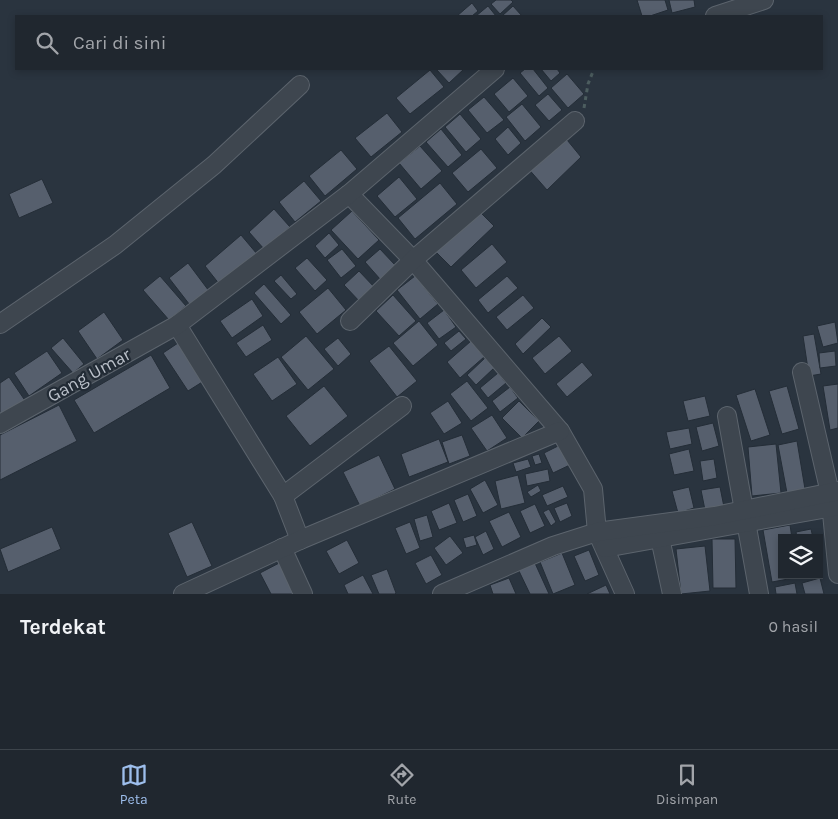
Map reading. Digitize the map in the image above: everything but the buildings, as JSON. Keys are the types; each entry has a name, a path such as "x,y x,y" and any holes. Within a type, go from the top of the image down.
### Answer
{"street":[{"path":"718,15 764,0"},
{"name":"Gang Umar","path":"0,424 177,325 349,194 494,70"},
{"path":"0,324 115,245 214,165 300,86"},
{"path":"350,321 413,260 575,121"},
{"path":"349,194 413,260 560,431 593,489 597,532 625,594"},
{"path":"177,325 283,496 300,540"},
{"path":"802,372 834,500 838,574"},
{"path":"283,496 402,406"},
{"path":"728,416 759,594"},
{"path":"183,594 300,540 560,431"},
{"path":"605,548 660,538 745,517 834,500"},
{"path":"442,594 554,546 597,532 745,517"},
{"path":"660,538 672,594"},
{"path":"282,548 303,594"}],"path":[{"path":"575,121 584,109 588,84 594,70"}]}
